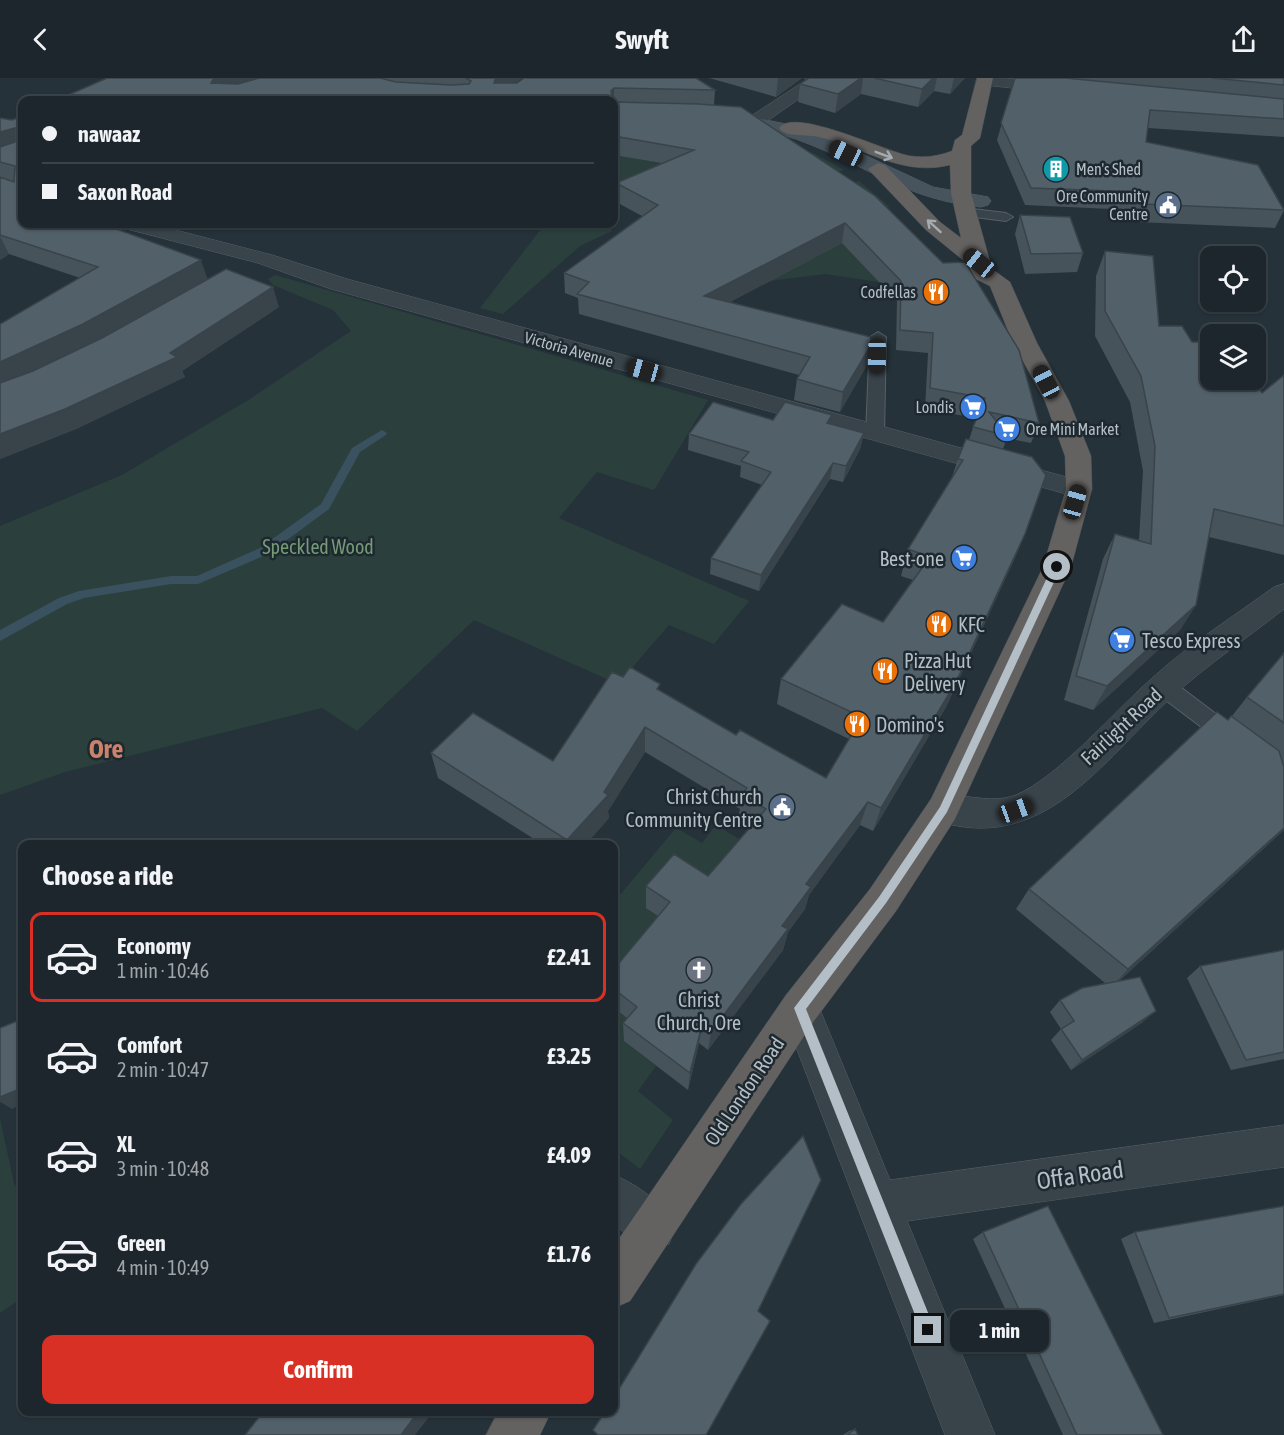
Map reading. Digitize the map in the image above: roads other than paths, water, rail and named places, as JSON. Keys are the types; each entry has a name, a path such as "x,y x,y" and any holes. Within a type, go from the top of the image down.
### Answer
{"highway":[{"path":"972,207 960,154 962,144 971,138 985,79"},
{"path":"788,128 826,133 912,164 950,160 960,154"},
{"name":"Old London Road","path":"618,1279 800,1008 883,900 943,809 1057,567 1079,489 1078,456 1071,434 1025,343 999,282 982,273 972,207 979,168 979,146 971,138"},
{"path":"878,169 933,226 979,263"},
{"name":"Old London Road","path":"972,207 1002,273 999,282"},
{"path":"511,1435 524,1416"}],"main road":[{"path":"704,114 757,120 788,128 878,169 915,189 972,207"}],"street":[{"path":"985,79 1070,90"},
{"path":"757,120 818,81"},
{"name":"Victoria Avenue","path":"145,228 265,259 339,284 1079,489"},
{"path":"234,277 265,259"},
{"name":"Fairlight Road","path":"943,809 973,814 1002,814 1030,804 1054,790 1163,686 1284,594"},
{"path":"800,1008 970,1435"},
{"name":"Offa Road","path":"877,1204 1284,1146"},
{"path":"618,1200 653,1228"}],"lane":[{"path":"972,207 1006,217"},
{"path":"875,434 878,337"},
{"path":"1163,686 1251,753"}],"waterway":[{"path":"0,636 63,601 83,594 171,580 198,580 264,551 325,506 356,450 382,433"}],"place":[{"name":"Men's Shed","path":"1056,169"},
{"name":"Ore Community Centre","path":"1168,205"},
{"name":"Codfellas","path":"936,292"},
{"name":"Londis","path":"973,407"},
{"name":"Ore Mini Market","path":"1007,429"},
{"name":"Best-one","path":"964,558"},
{"name":"KFC","path":"939,624"},
{"name":"Tesco Express","path":"1122,640"},
{"name":"Pizza Hut Delivery","path":"885,671"},
{"name":"Domino's","path":"857,724"},
{"name":"Christ Church Community Centre","path":"782,807"},
{"name":"Christ Church, Ore","path":"699,970"}],"district":[{"name":"Ore","path":"106,749"}],"park label":[{"name":"Speckled Wood","path":"318,546"}]}
